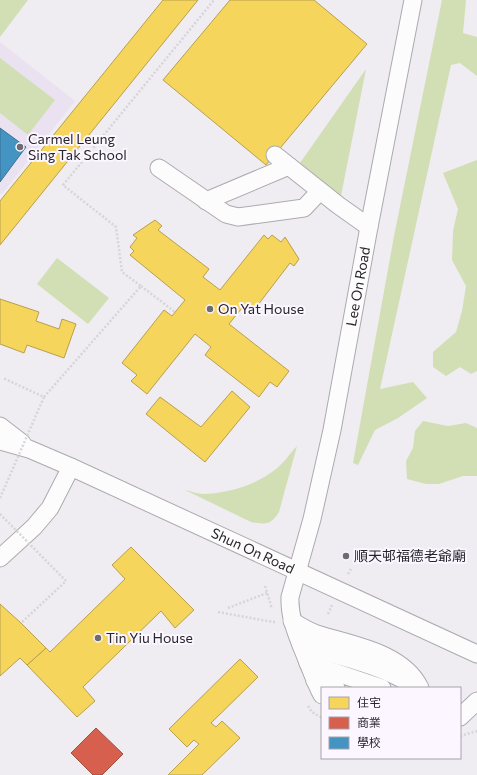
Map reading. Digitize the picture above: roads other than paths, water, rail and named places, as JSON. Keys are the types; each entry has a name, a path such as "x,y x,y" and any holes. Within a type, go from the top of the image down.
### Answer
{"street":[{"name":"Lee On Road","path":"319,688 292,621 289,609 290,597 312,519 332,430 369,227 413,0"},
{"path":"275,155 320,191 369,227"},
{"path":"206,201 289,166"},
{"path":"159,168 226,214 238,217 304,208 320,191"},
{"name":"Shun On Road","path":"0,426 29,449"},
{"name":"Shun On Road","path":"0,441 29,449 71,467 297,571 339,592 477,654"},
{"path":"0,558 34,527 50,508 71,467"},
{"path":"292,621 316,634 349,642 390,660 412,674 418,687"},
{"path":"301,645 367,665 393,675 417,687"},
{"path":"308,663 379,687"},
{"path":"465,715 477,702"}],"place":[{"name":"Carmel Leung Sing Tak School","path":"20,147"},
{"name":"On Yat House","path":"210,309"},
{"name":"順天邨福德老爺廟","path":"346,556"},
{"name":"Tin Yiu House","path":"98,638"}]}
